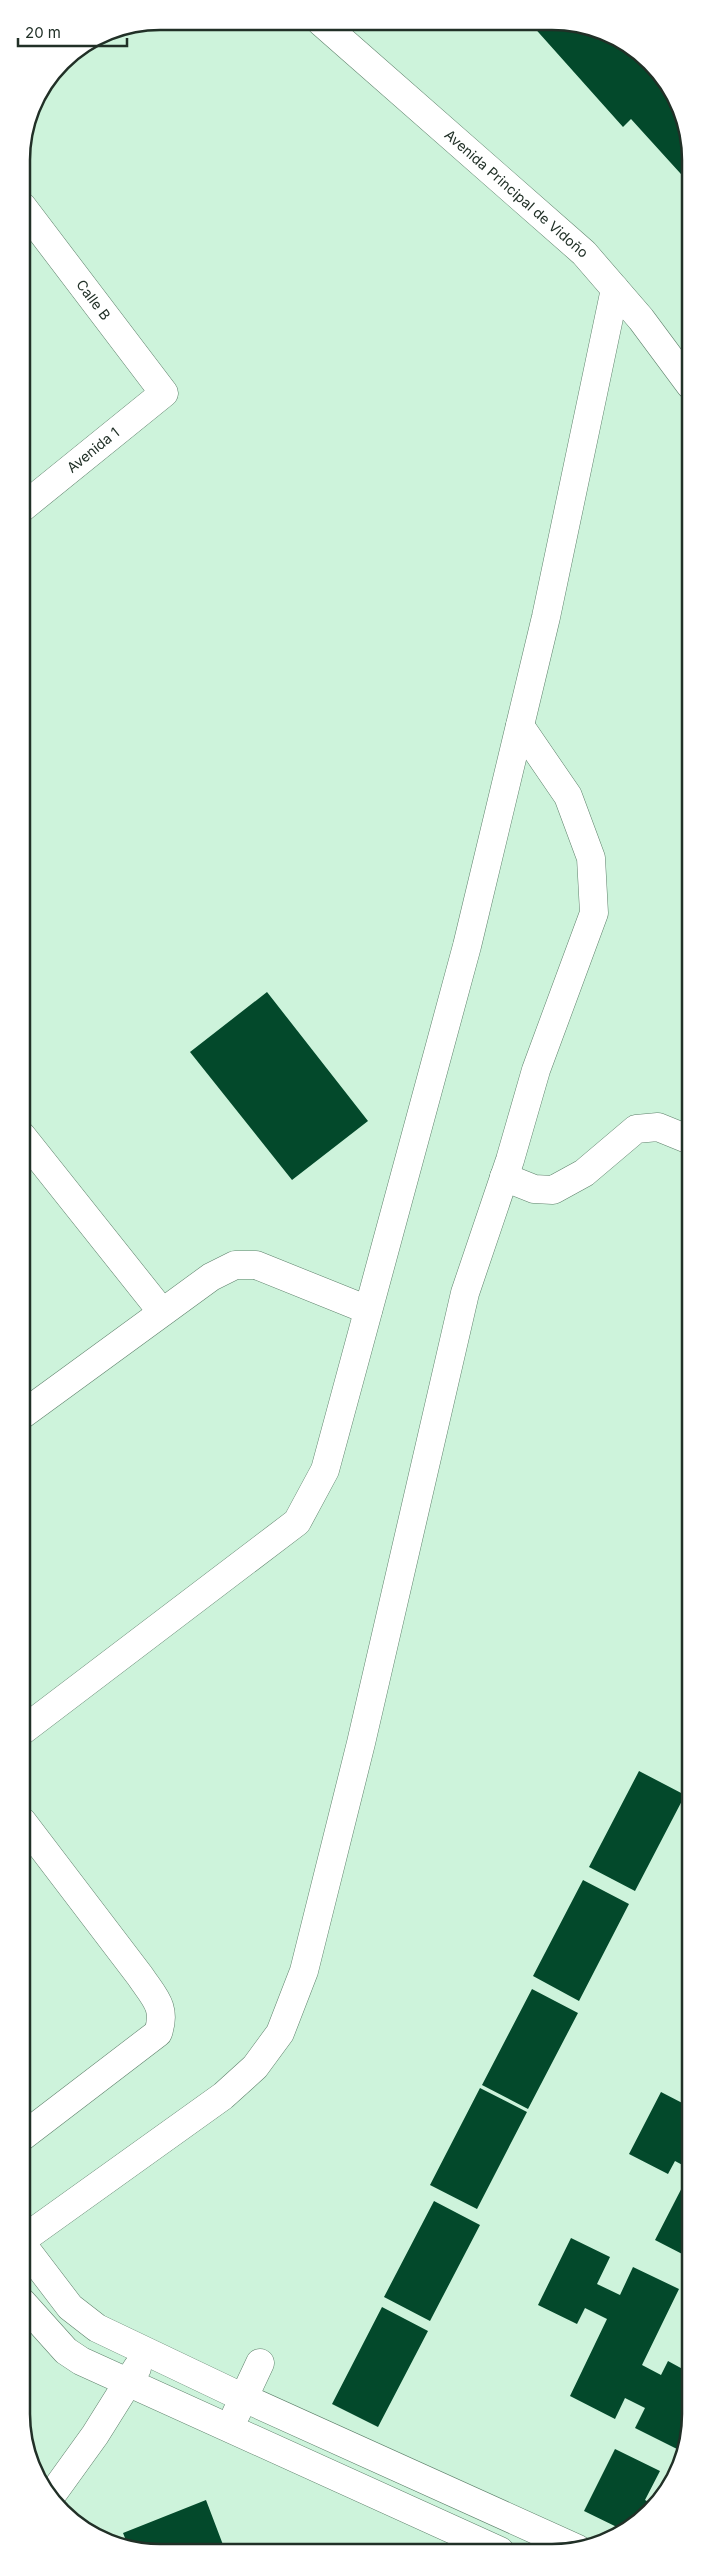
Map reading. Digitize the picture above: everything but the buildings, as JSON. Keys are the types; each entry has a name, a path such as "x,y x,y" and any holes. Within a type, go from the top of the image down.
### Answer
{"street":[{"name":"Avenida Principal de Vidoño","path":"329,30 584,253 641,319 682,374"},
{"name":"Calle B","path":"30,217 164,393"},
{"path":"30,1725 297,1522 312,1498 325,1470 467,946 546,617 615,289"},
{"name":"Avenida 1","path":"30,502 164,393"},
{"path":"30,2234 223,2096 255,2067 280,2033 304,1971 342,1819 465,1293 504,1178 536,1070 594,913 591,858 568,796 520,726"},
{"path":"504,1178 534,1189 553,1190 584,1173 636,1129 658,1127 682,1137"},
{"path":"30,1146 162,1312"},
{"path":"30,1409 211,1277 235,1265 256,1265 368,1310"},
{"path":"30,1832 140,1976 158,2002 163,2019 158,2033 30,2132"},
{"path":"30,2254 70,2307 97,2328 244,2398 565,2543"},
{"path":"30,2311 66,2351 81,2361 484,2544"},
{"path":"55,2490 95,2435 146,2351"},
{"path":"228,2429 260,2363"}]}
